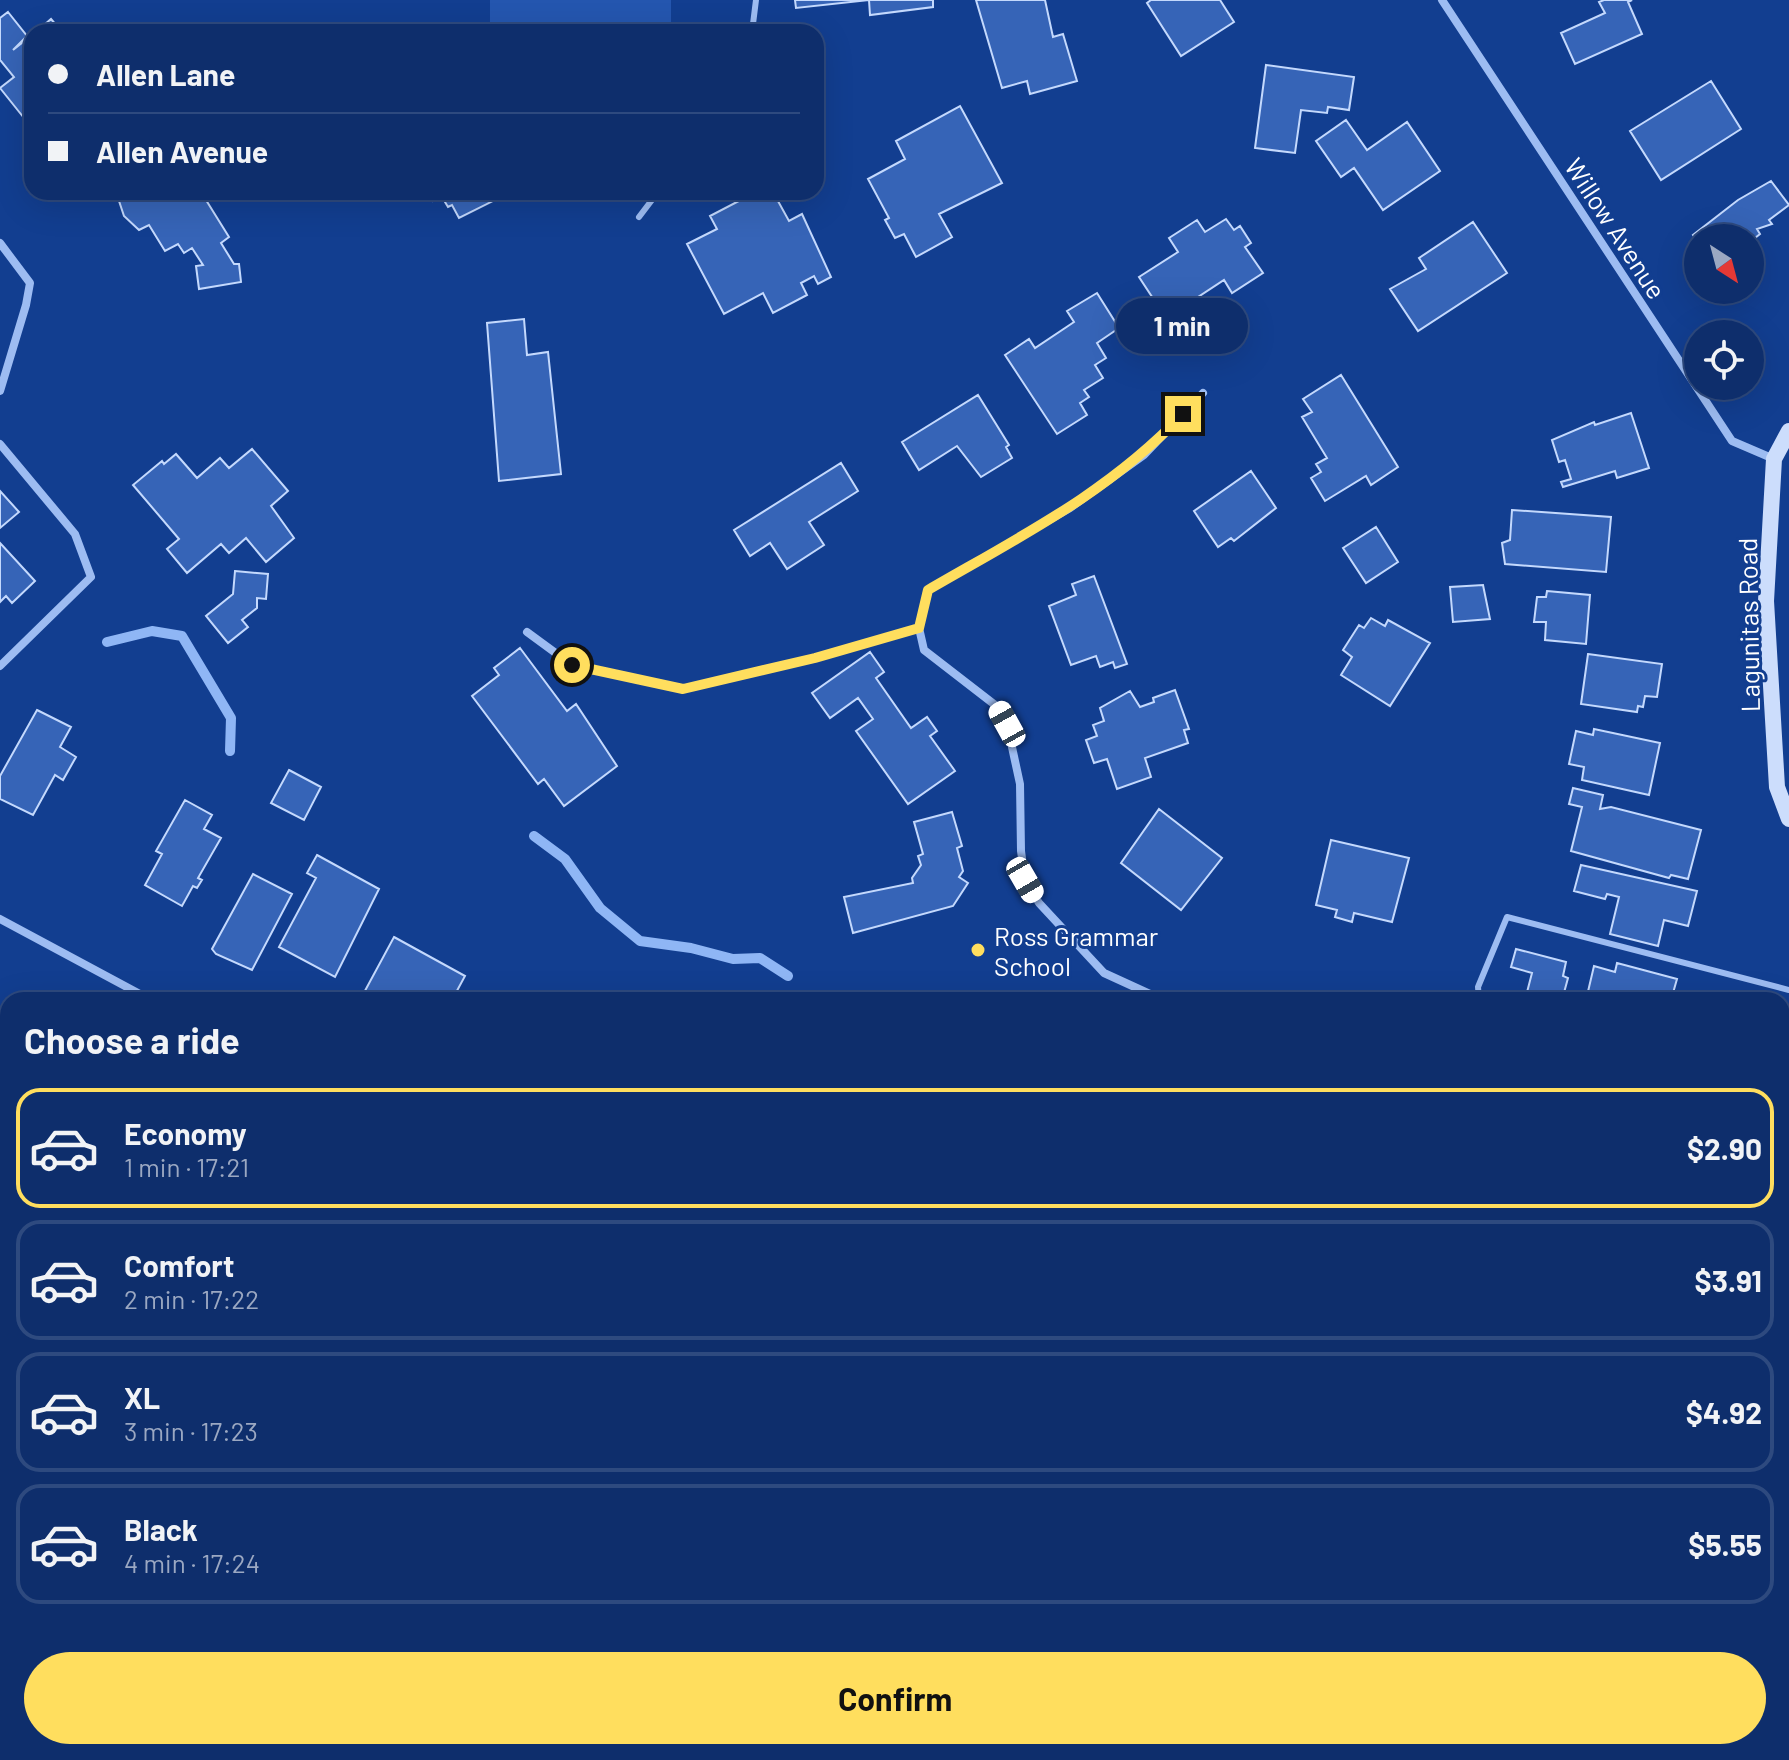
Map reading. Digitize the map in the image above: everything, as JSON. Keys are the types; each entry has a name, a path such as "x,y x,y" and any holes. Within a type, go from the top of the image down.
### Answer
{"street":[{"name":"Willow Avenue","path":"1442,0 1732,441 1774,459"},
{"path":"0,243 30,283 0,391"},
{"path":"1146,992 1104,973 1039,903 1025,880 1021,851 1020,784 1007,724 999,708 924,650 919,628 928,590 1070,508 1107,482 1144,455 1203,393"},
{"name":"Lagunitas Road","path":"1789,431 1774,459 1766,601 1777,787 1789,819"},
{"path":"0,444 75,534 91,577 0,666"},
{"path":"527,632 572,665 683,689 815,658 919,628"},
{"path":"0,919 136,992"}],"lane":[{"path":"753,24 756,0"},
{"path":"639,217 652,200"},
{"path":"1478,992 1507,917 1789,990"}],"shaded area":[{"path":"490,0 671,0 671,24 490,24"}],"building":[{"path":"795,0 869,0 796,8"},
{"path":"869,0 933,0 933,7 870,15"},
{"path":"976,0 1045,0 1053,37 1063,34 1077,81 1030,94 1027,81 1002,88"},
{"path":"1151,0 1220,0 1234,22 1181,56 1147,3"},
{"path":"1632,0 1628,2 1642,34 1575,64 1561,33 1605,13 1599,2"},
{"path":"8,12 24,32 24,39 13,50 24,41 24,118 0,88 14,77 0,60 0,18"},
{"path":"1266,65 1354,77 1349,110 1328,107 1327,113 1301,110 1295,153 1255,148"},
{"path":"1711,81 1741,129 1661,180 1630,131"},
{"path":"960,106 1002,183 939,214 952,237 916,257 904,234 895,238 885,220 889,218 868,179 905,159 896,141"},
{"path":"1346,120 1367,150 1407,122 1440,171 1383,210 1354,168 1341,177 1316,141"},
{"path":"1771,181 1789,205 1769,220 1772,224 1764,227 1764,224 1707,224 1738,200"},
{"path":"119,200 206,200 229,237 221,243 234,264 239,264 241,282 199,289 196,266 203,265 192,248 184,253 178,244 165,251 149,225 139,230 124,216"},
{"path":"444,200 495,200 459,218 452,205 448,207"},
{"path":"741,200 777,200 789,221 802,214 831,277 818,284 814,276 801,283 807,295 773,313 763,293 724,314 687,244 717,229 710,216"},
{"path":"1226,219 1234,230 1240,226 1251,243 1245,247 1263,273 1232,293 1224,280 1166,318 1139,277 1178,252 1169,238 1197,220 1205,232"},
{"path":"1473,222 1507,273 1418,331 1390,289 1426,269 1419,258"},
{"path":"1097,293 1119,328 1097,343 1106,358 1095,365 1103,378 1084,390 1089,397 1080,403 1087,415 1057,434 1005,355 1029,339 1035,348 1074,322 1067,311"},
{"path":"524,319 527,355 548,352 561,474 499,481 487,323"},
{"path":"1341,375 1398,467 1371,485 1366,476 1325,501 1311,478 1321,472 1316,464 1327,458 1302,417 1312,412 1303,399"},
{"path":"978,395 1009,445 1006,447 1012,458 981,477 957,446 919,470 902,442"},
{"path":"1631,413 1649,468 1617,478 1615,471 1563,487 1561,482 1571,479 1565,460 1559,462 1552,440 1594,422 1595,425"},
{"path":"252,449 288,491 271,506 294,538 266,562 246,538 229,553 221,544 187,573 167,549 179,539 133,485 162,461 164,464 176,454 197,478 220,458 229,468"},
{"path":"841,463 858,491 809,522 824,545 787,569 770,543 750,556 734,530"},
{"path":"1251,471 1276,508 1234,541 1231,538 1218,547 1194,511"},
{"path":"0,491 19,512 0,528"},
{"path":"1512,510 1611,517 1606,572 1505,564 1502,543 1510,540"},
{"path":"1376,527 1398,562 1366,583 1343,548"},
{"path":"0,543 35,581 12,603 6,596 0,602"},
{"path":"235,571 268,574 266,599 257,598 257,608 242,620 248,627 228,643 206,616 233,594"},
{"path":"1094,576 1127,664 1115,668 1113,662 1100,667 1096,656 1071,665 1049,606 1076,595 1072,584"},
{"path":"1483,585 1490,619 1453,622 1450,587"},
{"path":"1547,591 1590,595 1586,644 1545,640 1546,622 1534,622 1537,597 1546,597"},
{"path":"1371,618 1385,626 1388,620 1430,643 1390,706 1341,675 1352,657 1343,650 1359,625 1364,628"},
{"path":"520,648 567,711 576,704 617,766 564,806 544,779 538,784 472,696 499,675 494,668"},
{"path":"870,652 884,672 876,678 911,728 927,717 937,731 930,736 955,771 908,804 856,731 873,719 858,698 830,718 812,693"},
{"path":"1588,654 1662,664 1657,697 1645,696 1643,707 1638,706 1637,712 1581,704"},
{"path":"1175,690 1189,729 1184,730 1188,743 1145,758 1151,777 1117,789 1107,759 1094,763 1086,740 1097,736 1093,725 1104,721 1100,708 1130,691 1140,707 1154,702 1153,698"},
{"path":"37,710 71,727 60,747 76,757 63,780 55,775 33,815 0,799 0,776"},
{"path":"1594,729 1660,743 1649,795 1582,780 1584,767 1569,764 1576,731 1593,735"},
{"path":"289,770 321,787 304,820 271,803"},
{"path":"1573,788 1603,795 1600,809 1611,807 1701,830 1688,879 1671,875 1669,878 1571,851 1582,807 1569,804"},
{"path":"185,800 212,815 204,829 221,838 198,878 202,880 197,888 193,886 182,906 145,885 162,854 156,851"},
{"path":"1159,809 1222,858 1181,910 1121,863"},
{"path":"952,812 962,846 957,848 963,871 959,877 968,883 953,906 853,933 844,897 913,883 912,878 921,865 918,856 923,854 914,822"},
{"path":"1331,840 1409,858 1392,922 1354,913 1352,922 1335,917 1337,910 1316,905"},
{"path":"317,855 379,889 335,977 279,947 316,878 307,873"},
{"path":"1581,865 1697,891 1688,926 1664,920 1658,946 1610,934 1619,897 1607,894 1605,899 1574,891"},
{"path":"253,874 292,894 252,970 216,954 212,949"},
{"path":"394,937 465,976 456,992 364,992"},
{"path":"1516,949 1566,962 1563,976 1568,978 1564,992 1527,992 1532,973 1511,967"},
{"path":"1617,963 1677,979 1673,992 1588,992 1594,966 1615,972"}],"waterway":[{"path":"107,642 152,631 182,636 231,718 230,751"},
{"path":"534,836 565,859 600,908 640,941 691,948 733,959 760,958 788,976"}],"place":[{"name":"Ross Grammar School","path":"978,950"}],"route":[{"path":"572,665 683,689 815,658 919,628 928,590 1070,508 1144,455 1183,414"}]}
